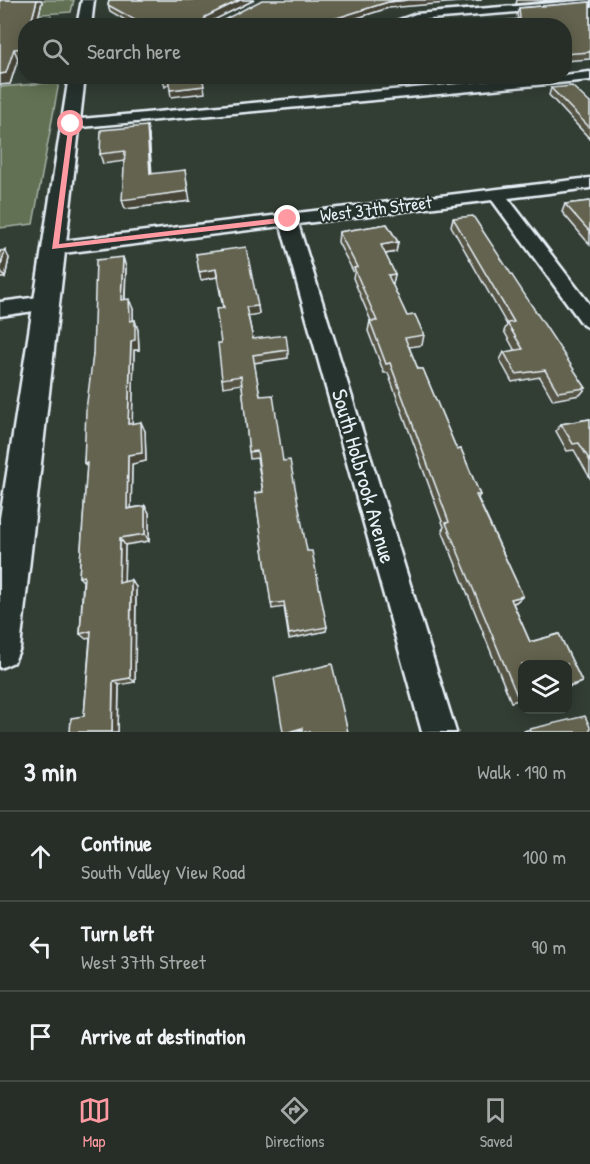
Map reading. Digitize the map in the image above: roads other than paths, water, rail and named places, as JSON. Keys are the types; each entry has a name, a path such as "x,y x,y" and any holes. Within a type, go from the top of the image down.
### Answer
{"street":[{"path":"85,18 88,0"},
{"path":"413,18 590,3"},
{"path":"572,77 590,76"},
{"path":"0,648 76,84"},
{"path":"71,124 361,92 476,84"},
{"name":"West 37th Street","path":"55,248 590,183"},
{"path":"497,195 590,320"},
{"name":"South Holbrook Avenue","path":"288,219 439,732"},
{"path":"0,309 47,303"}]}
